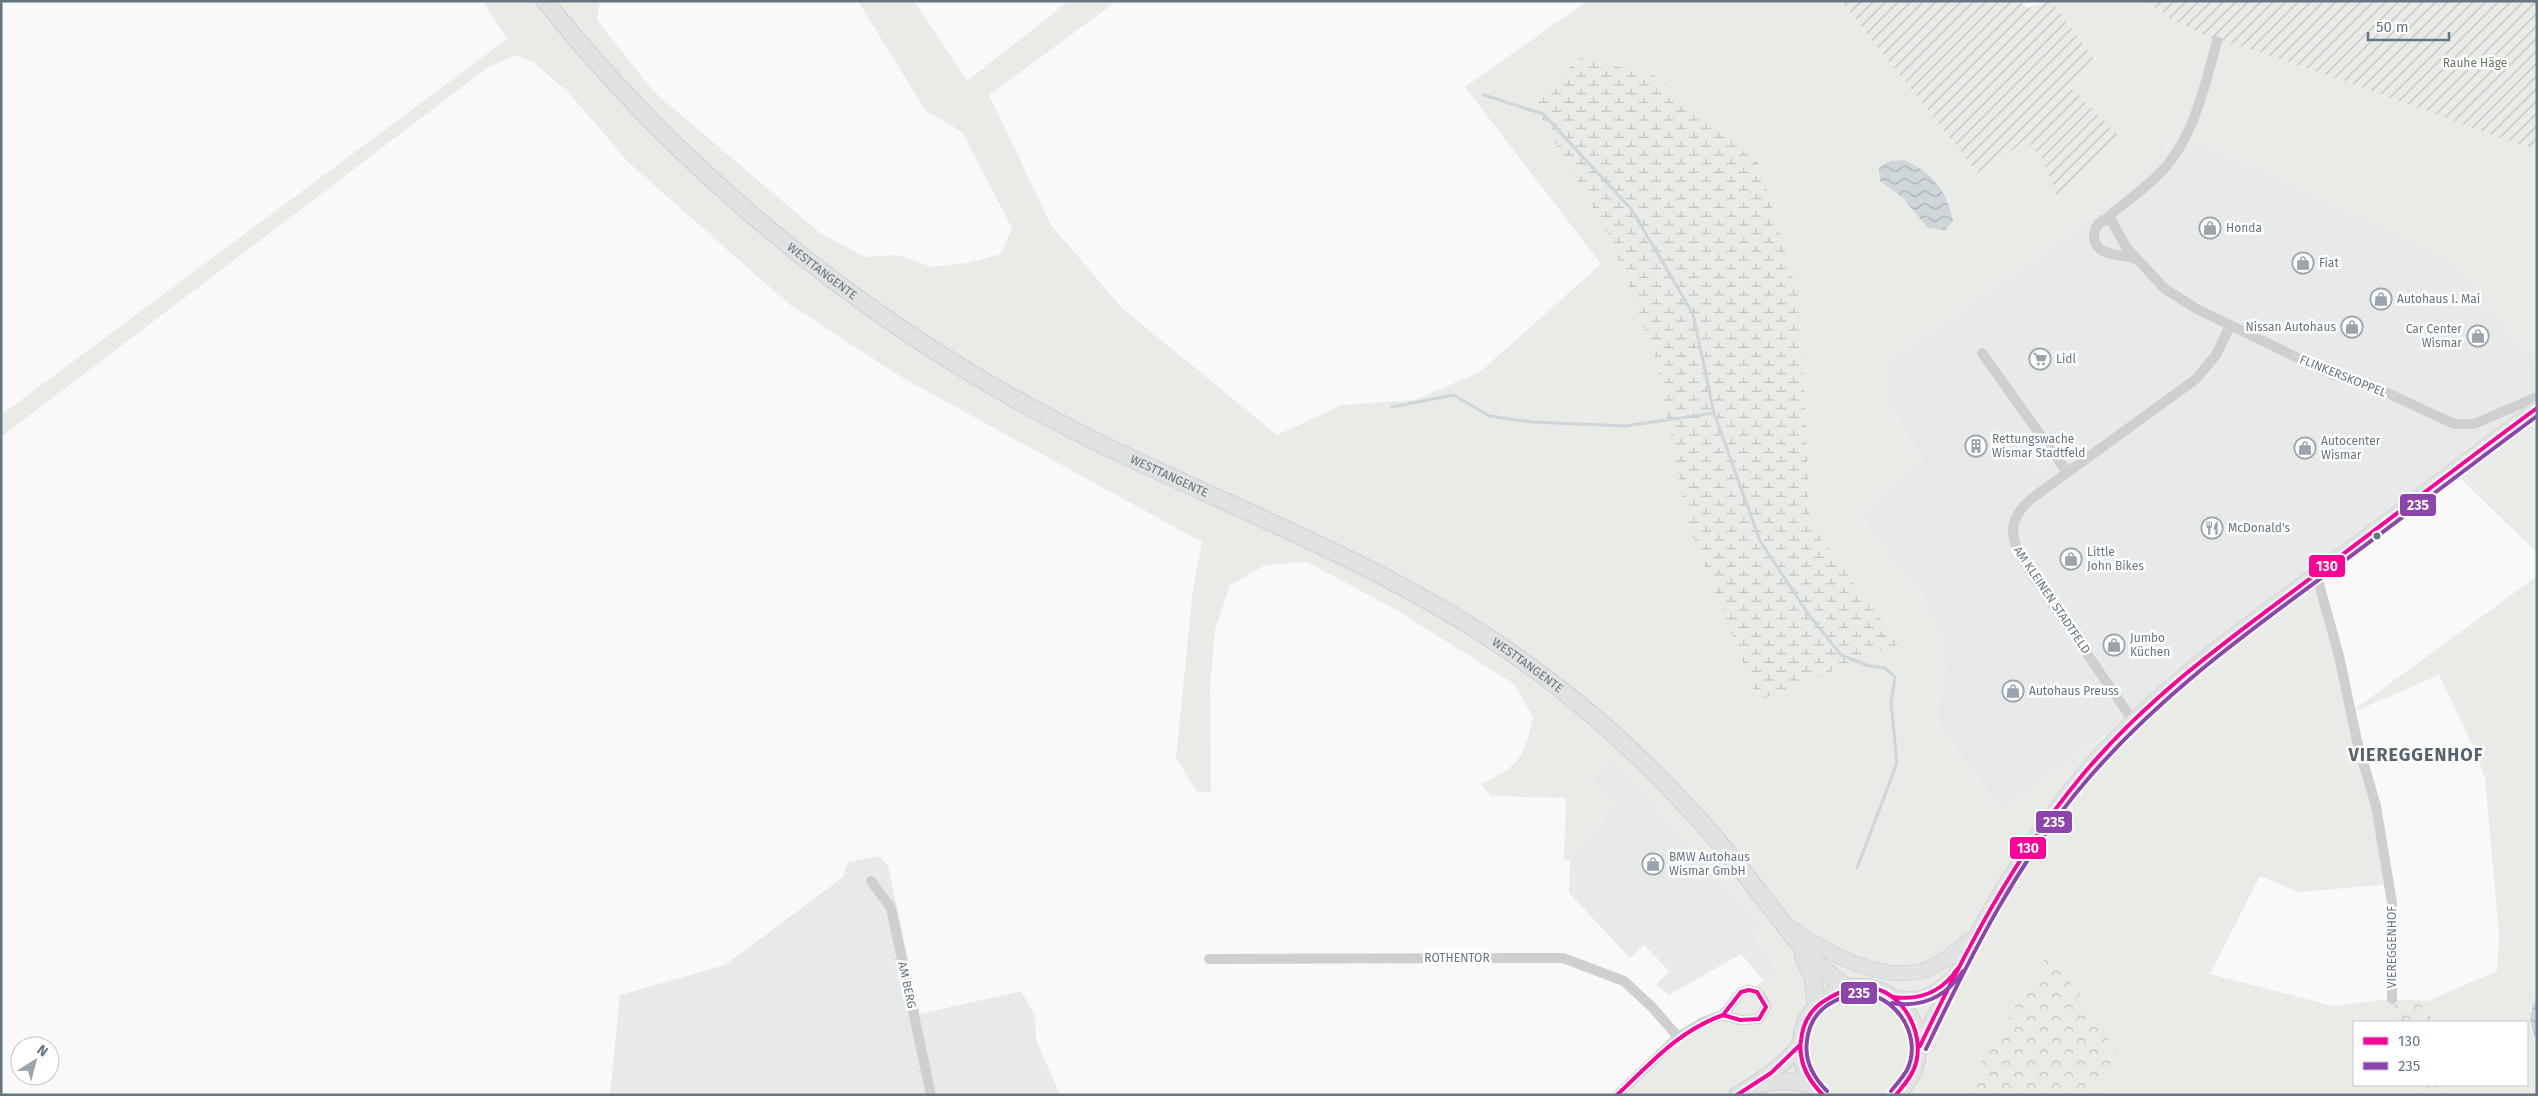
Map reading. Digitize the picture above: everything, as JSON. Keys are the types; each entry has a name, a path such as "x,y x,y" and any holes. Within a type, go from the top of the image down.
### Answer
{"highway":[{"name":"WESTTANGENTE","path":"545,1 636,105 750,213 840,284 920,340 999,391 1094,440 1364,566 1473,627 1528,664 1583,707 1672,791 1743,871 1795,941 1813,978 1816,1006"},
{"name":"WESTTANGENTE","path":"1795,941 1824,970 1849,988"}],"main road":[{"path":"1902,1092 1914,1074 1920,1046 1954,975 1976,935 2039,833 2110,744 2158,699 2236,635 2537,408"},
{"path":"1782,922 1814,944 1838,956 1887,972 1907,974 1938,964 1976,935"},
{"path":"1818,1090 1801,1060 1800,1045 1808,1017 1816,1006 1827,997 1849,988 1867,988 1907,1000 1929,996 1954,975"},
{"path":"1893,997 1904,1006 1912,1018 1920,1046"},
{"path":"1742,1092 1789,1059 1800,1045"},
{"path":"1742,1092 1781,1081 1798,1081 1818,1090"}],"street":[{"path":"2137,260 2123,255 2105,253 2096,245 2094,237 2097,226 2103,220 2110,221 2109,216 2163,170 2180,146 2203,92 2217,41"},
{"name":"FLINKERSKOPPEL","path":"2110,221 2137,260 2165,289 2230,326 2333,375 2368,384 2454,424 2474,424 2537,397"},
{"name":"AM KLEINEN STADTFELD","path":"2134,722 2023,561 2014,543 2013,526 2018,512 2031,499 2196,379 2216,355 2230,326"},
{"path":"1982,353 2067,472"},
{"name":"VIEREGGENHOF","path":"2316,573 2338,656 2357,741 2376,806 2392,903 2392,999"},
{"name":"AM BERG","path":"871,881 890,908 931,1095"},
{"name":"ROTHENTOR","path":"1209,959 1563,958 1624,981 1653,1008 1678,1037"},
{"path":"1617,1095 1678,1037 1703,1022 1723,1015"}],"shaded area":[{"path":"2177,133 2449,258 2537,366 2537,408 2157,699 2050,775 2002,812 1936,721 1947,670 1940,635 1923,598 1859,514 1922,460 1887,402 1886,363 2108,205 2165,152"},
{"path":"1614,760 1763,927 1753,934 1779,971 1764,981 1741,954 1669,995 1656,985 1669,971 1644,945 1630,958 1569,893 1570,860 1616,803 1593,781"},
{"path":"879,856 888,866 920,1014 1021,991 1035,1015 1036,1040 1060,1095 610,1095 620,995 725,965 843,877 848,862"}],"green space":[{"path":"483,1 536,1 593,69 654,134 718,195 786,252 856,306 930,356 1006,402 1084,444 1328,558 1432,613 1530,679 1623,752 1626,749 1473,627 999,391 770,231 545,1 600,1 597,20 653,91 820,233 865,257 898,255 932,267 967,263 1001,254 1012,228 962,132 926,111 858,1 914,1 967,81 1069,1 1117,1 989,95 1051,225 1122,308 1277,435 1342,405 1415,400 1480,372 1601,264 1465,87 1587,1 1841,1 1981,177 2025,138 2042,158 2059,200 2072,89 2096,60 2051,1 2145,1 2173,20 2217,41 2244,47 2338,79 2537,151 2537,366 2451,261 2177,133 2154,166 2131,188 1886,363 1887,402 1922,460 1859,514 1901,567 1926,605 1943,647 1947,669 1946,682 1936,721 2002,812 2050,775 2127,722 2317,578 2351,712 2537,576 2537,997 2530,1010 2530,1029 2537,1041 2537,1095 2445,1095 2444,1086 2528,1086 2528,1021 2432,1021 2428,1001 2497,971 2499,935 2485,778 2472,744 2439,675 2351,713 2390,884 2300,892 2260,876 2210,974 2333,1006 2392,999 2397,1021 2353,1021 2353,1086 2410,1086 2412,1095 2094,1095 2117,1056 1970,1095 1617,1095 1678,1037 1779,971 1753,934 1763,927 1614,761 1594,781 1616,803 1570,860 1564,860 1566,798 1491,796 1481,784 1512,766 1523,752 1526,743 1533,717 1514,684 1395,609 1307,562 1265,565 1230,585 1215,630 1210,687 1211,792 1197,792 1176,758 1193,589 1202,542 903,378 789,304 629,163 569,93 532,61 515,55 487,68 1,437 1,415 507,39"},
{"path":"1841,1 2021,1 2027,8 2051,1 2096,61 2072,89 2118,135 2059,201 2042,158 2025,139 1981,177"},
{"name":"Rauhe Häge","path":"2145,1 2537,1 2537,151 2338,79 2244,47 2217,41 2173,20"},
{"path":"1580,58 1653,75 1759,164 1800,301 1810,523 1899,644 1758,701 1688,524 1656,359 1610,237 1532,102"},
{"path":"2537,408 2537,553 2453,471"},
{"path":"2031,449 2048,472 2039,478 2022,455"},
{"path":"2046,957 2083,997 2118,1057 2094,1095 1961,1095"},
{"path":"2392,999 2428,1001 2432,1021 2397,1021"},
{"path":"2410,1086 2444,1086 2445,1095 2412,1095"}],"water":[{"path":"1903,160 1930,176 1942,191 1947,200 1953,221 1945,230 1928,228 1903,198 1880,181 1879,168 1889,161"},
{"path":"2537,997 2537,1041 2530,1019"}],"waterway":[{"path":"1484,95 1543,114 1632,210 1693,314 1714,413 1760,541 1809,615 1841,655 1869,666 1885,668 1895,677 1891,703 1897,763 1857,868"},
{"path":"1392,407 1454,395 1489,416 1532,422 1625,426 1714,413"}],"transit line":[{"name":"130","path":"1920,1046 1973,941 2012,874 2056,809 2107,747 2166,691 2229,639 2537,408"},
{"name":"235","path":"1926,1049 1979,943 2018,875 2062,810 2114,750 2173,694 2235,643 2537,416"},
{"name":"130","path":"1893,997 1913,998 1930,993 1945,983 1958,968"},
{"name":"235","path":"1892,1003 1914,1004 1933,999 1949,988 1963,971"},
{"name":"130","path":"1823,1095 1805,1070 1801,1056 1802,1033 1806,1021 1813,1010 1838,993 1865,987 1879,990 1891,996 1902,1006 1910,1018 1915,1032 1918,1046 1917,1060 1912,1073 1896,1095"},
{"name":"130","path":"1749,990 1757,992 1766,1007 1759,1019 1740,1020 1723,1015 1741,992 1749,990"},
{"name":"235","path":"1827,1091 1814,1074 1808,1061 1806,1047 1810,1029 1814,1018 1826,1006 1848,995 1857,993 1879,998 1889,1004 1898,1013 1910,1034 1911,1058 1907,1070 1891,1091"},
{"name":"130","path":"1617,1095 1679,1039 1692,1030 1723,1015"},
{"name":"130","path":"1737,1095 1771,1073 1800,1045"}],"place":[{"name":"Honda","path":"2210,228"},
{"name":"Fiat","path":"2303,263"},
{"name":"Autohaus I. Mai","path":"2381,299"},
{"name":"Nissan Autohaus","path":"2352,327"},
{"name":"Car Center Wismar","path":"2478,336"},
{"name":"Lidl","path":"2040,359"},
{"name":"Rettungswache Wismar Stadtfeld","path":"1976,446"},
{"name":"Autocenter Wismar","path":"2305,448"},
{"name":"McDonald's","path":"2212,528"},
{"name":"Little John Bikes","path":"2071,559"},
{"name":"Jumbo Küchen","path":"2114,645"},
{"name":"Autohaus Preuss","path":"2013,691"},
{"name":"BMW Autohaus Wismar GmbH","path":"1653,864"}],"district":[{"name":"VIEREGGENHOF","path":"2416,755"}]}
